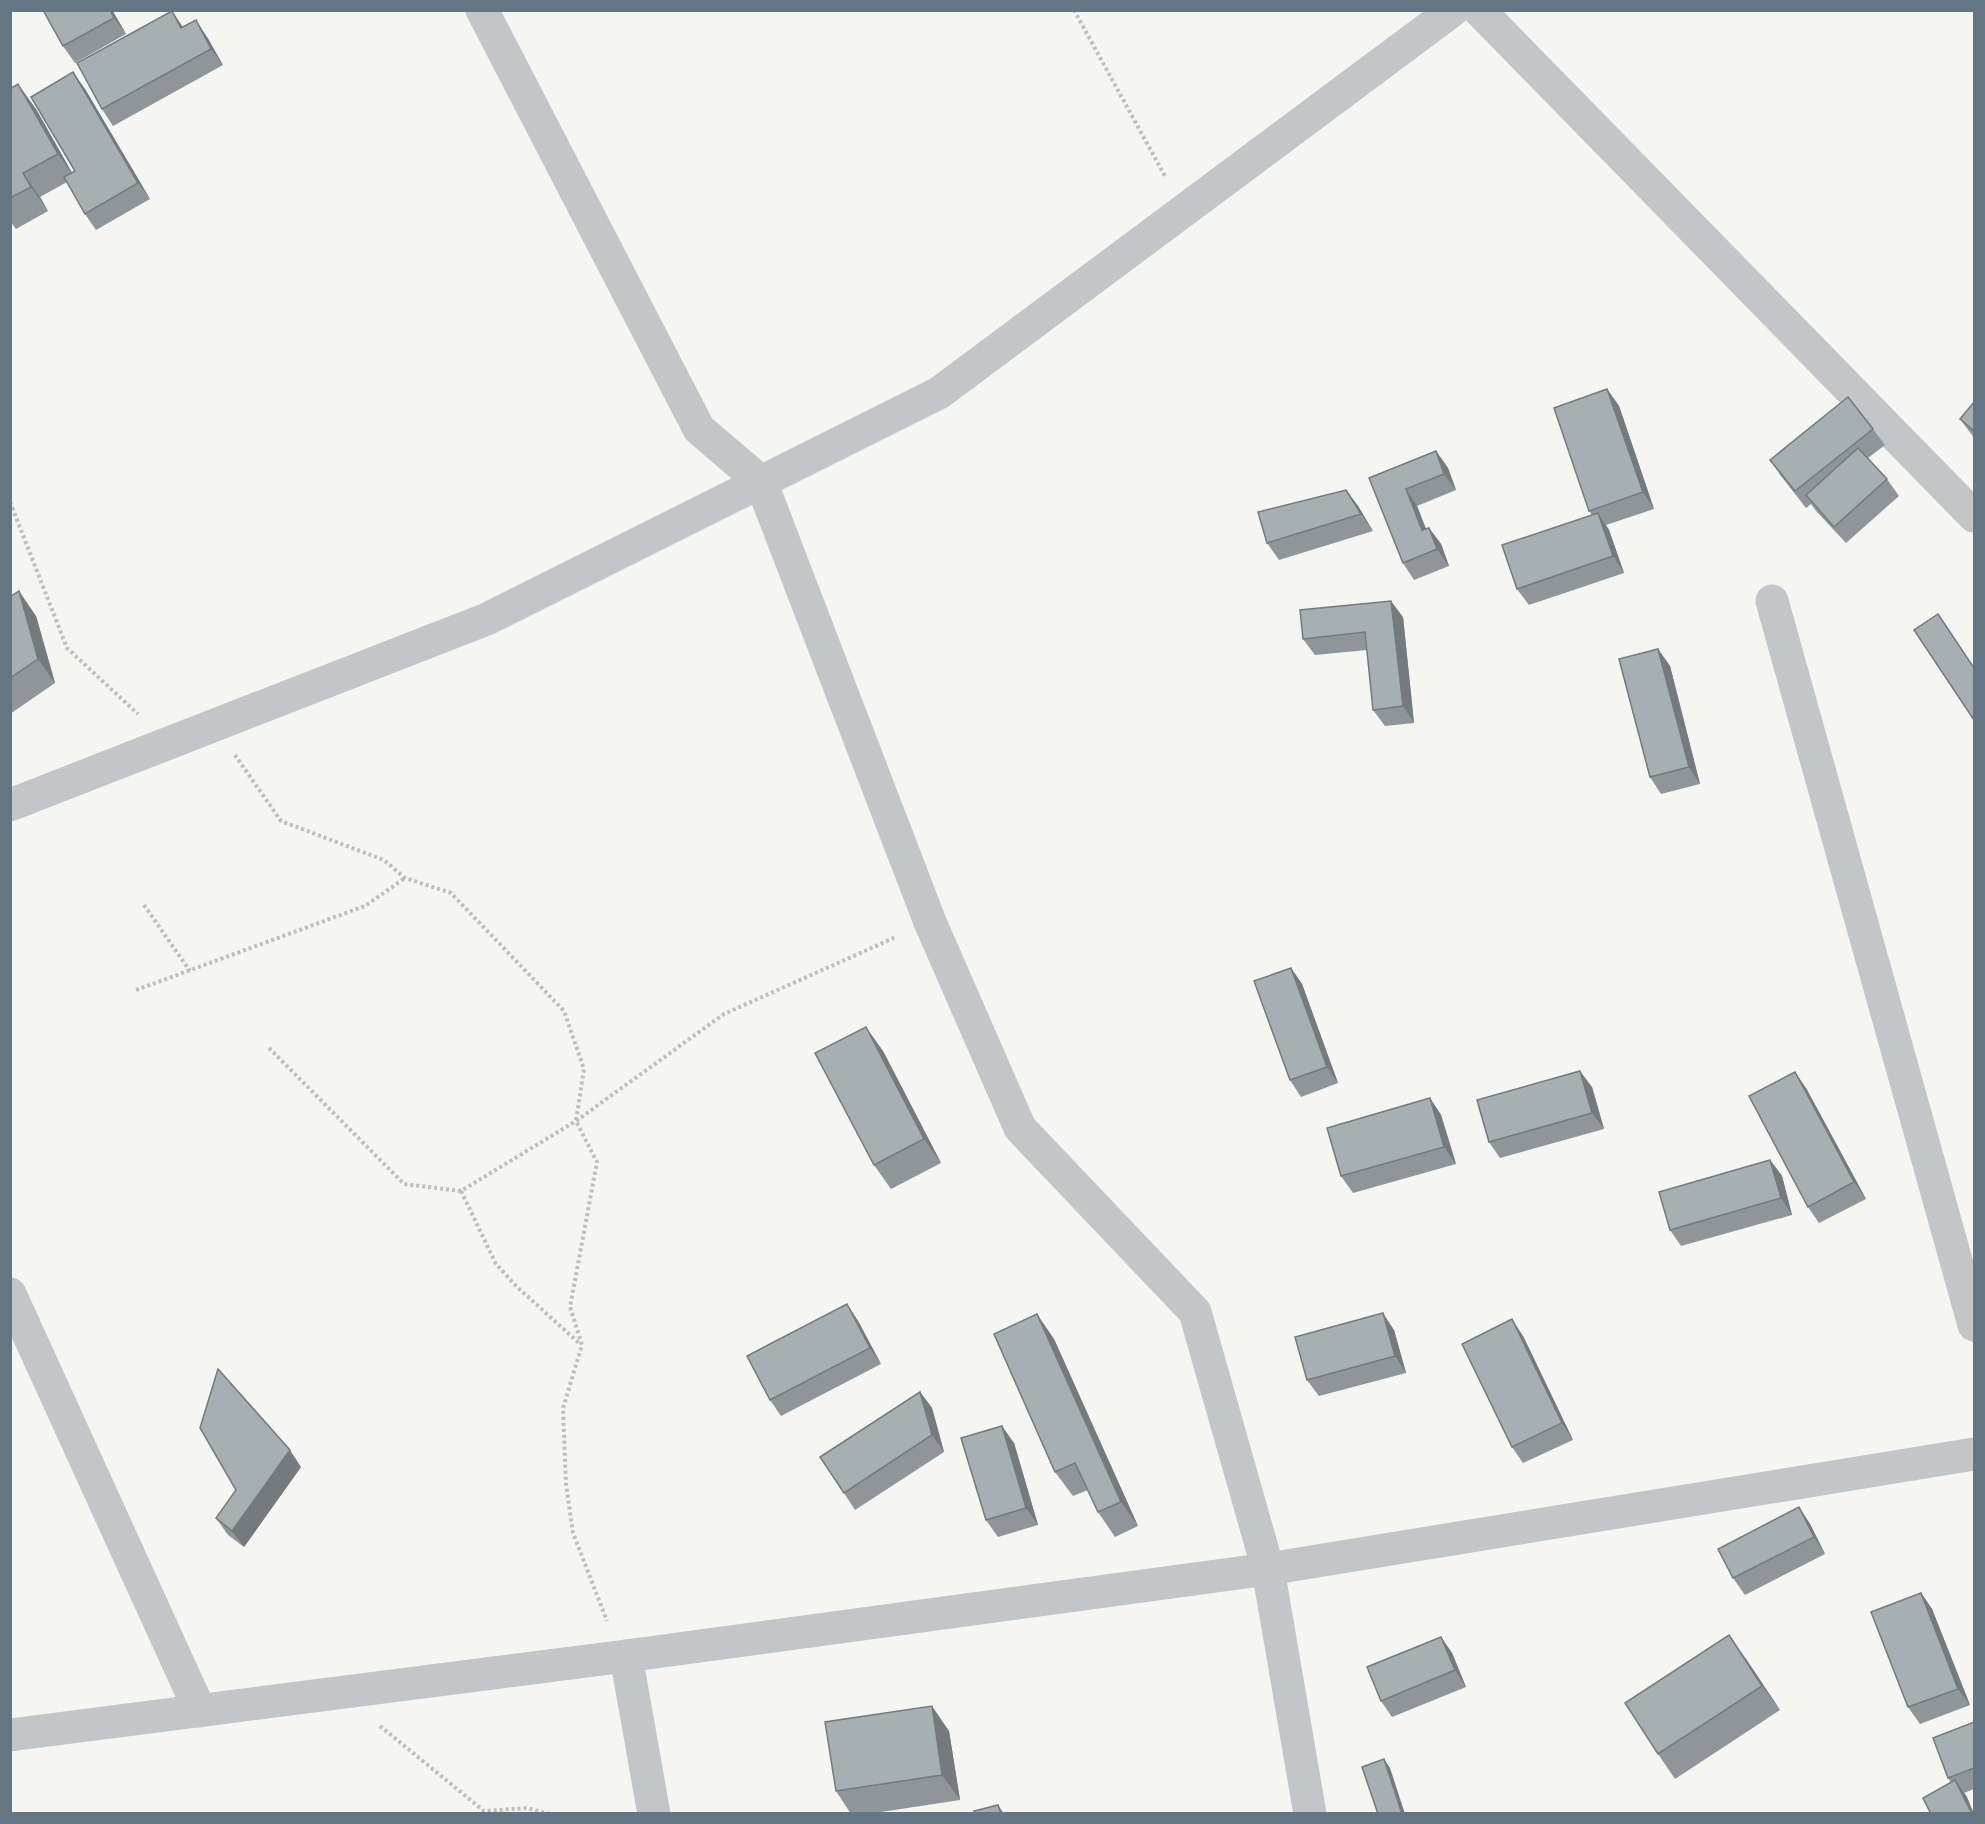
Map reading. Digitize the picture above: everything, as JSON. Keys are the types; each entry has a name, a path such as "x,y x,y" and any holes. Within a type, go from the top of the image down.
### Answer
{"street":[{"path":"482,10 699,429 761,482 930,922 1020,1128 1195,1312 1268,1569 1310,1814"},
{"path":"10,806 488,619 939,393 1453,10"},
{"path":"1479,10 1974,516"},
{"path":"1772,601 1974,1325"},
{"path":"10,1294 200,1711"},
{"path":"10,1735 626,1656 1268,1569 1974,1454"},
{"path":"626,1656 654,1814"}],"path":[{"path":"1074,10 1163,173 1186,208"},
{"path":"10,502 67,648 170,743"},
{"path":"214,726 281,820 384,860 405,878 451,893 564,1011 584,1069 576,1121 597,1162 570,1307 582,1345 563,1408 566,1484 573,1533 610,1629 626,1656"},
{"path":"136,990 365,906 405,878"},
{"path":"144,905 190,970"},
{"path":"269,1048 404,1184 461,1191 576,1121 724,1014 930,922"},
{"path":"461,1191 496,1264 516,1286 582,1345"},
{"path":"380,1726 484,1811 527,1808 550,1814"}],"building":[{"path":"43,10 110,10 114,18 63,46"},
{"path":"172,11 181,28 196,20 211,49 102,109 77,63"},
{"path":"73,72 138,183 85,214 64,177 75,171 31,97"},
{"path":"18,84 58,154 23,173 31,187 10,198 10,89"},
{"path":"1607,389 1643,492 1589,511 1554,408"},
{"path":"1848,397 1873,429 1795,491 1770,460"},
{"path":"1974,402 1974,431 1960,419"},
{"path":"1858,448 1887,479 1834,527 1806,495"},
{"path":"1436,451 1444,474 1406,489 1422,530 1429,528 1437,549 1403,563 1369,478"},
{"path":"1346,490 1361,514 1267,543 1258,512"},
{"path":"1598,513 1613,556 1517,589 1502,545"},
{"path":"19,591 38,659 10,678 10,597"},
{"path":"1391,601 1403,706 1373,710 1365,632 1303,639 1300,610"},
{"path":"1938,614 1974,668 1974,720 1914,630"},
{"path":"1658,649 1689,767 1650,777 1619,659"},
{"path":"1291,968 1327,1067 1290,1080 1254,981"},
{"path":"866,1027 924,1139 874,1165 815,1053"},
{"path":"1580,1071 1592,1113 1489,1142 1477,1100"},
{"path":"1795,1072 1854,1182 1808,1207 1749,1096"},
{"path":"1430,1098 1444,1147 1341,1176 1327,1128"},
{"path":"1770,1160 1781,1198 1670,1230 1659,1192"},
{"path":"847,1304 870,1348 770,1400 747,1356"},
{"path":"1383,1313 1395,1356 1307,1380 1295,1337"},
{"path":"1037,1314 1121,1502 1098,1512 1075,1463 1055,1472 994,1334"},
{"path":"1512,1319 1562,1423 1512,1447 1462,1344"},
{"path":"218,1369 290,1450 232,1531 216,1518 236,1490 200,1428"},
{"path":"920,1392 932,1435 844,1493 820,1457"},
{"path":"1002,1426 1026,1508 986,1520 961,1438"},
{"path":"1799,1507 1814,1537 1733,1578 1718,1549"},
{"path":"1921,1593 1958,1689 1908,1707 1871,1612"},
{"path":"1729,1635 1762,1686 1658,1754 1625,1703"},
{"path":"1441,1637 1455,1670 1381,1701 1367,1667"},
{"path":"932,1706 942,1775 836,1791 825,1722"},
{"path":"1974,1722 1974,1768 1948,1778 1933,1738"},
{"path":"1384,1759 1402,1814 1378,1814 1362,1767"},
{"path":"1955,1780 1972,1814 1931,1814 1923,1798"},
{"path":"998,1805 1001,1814 975,1814 974,1811"}]}
